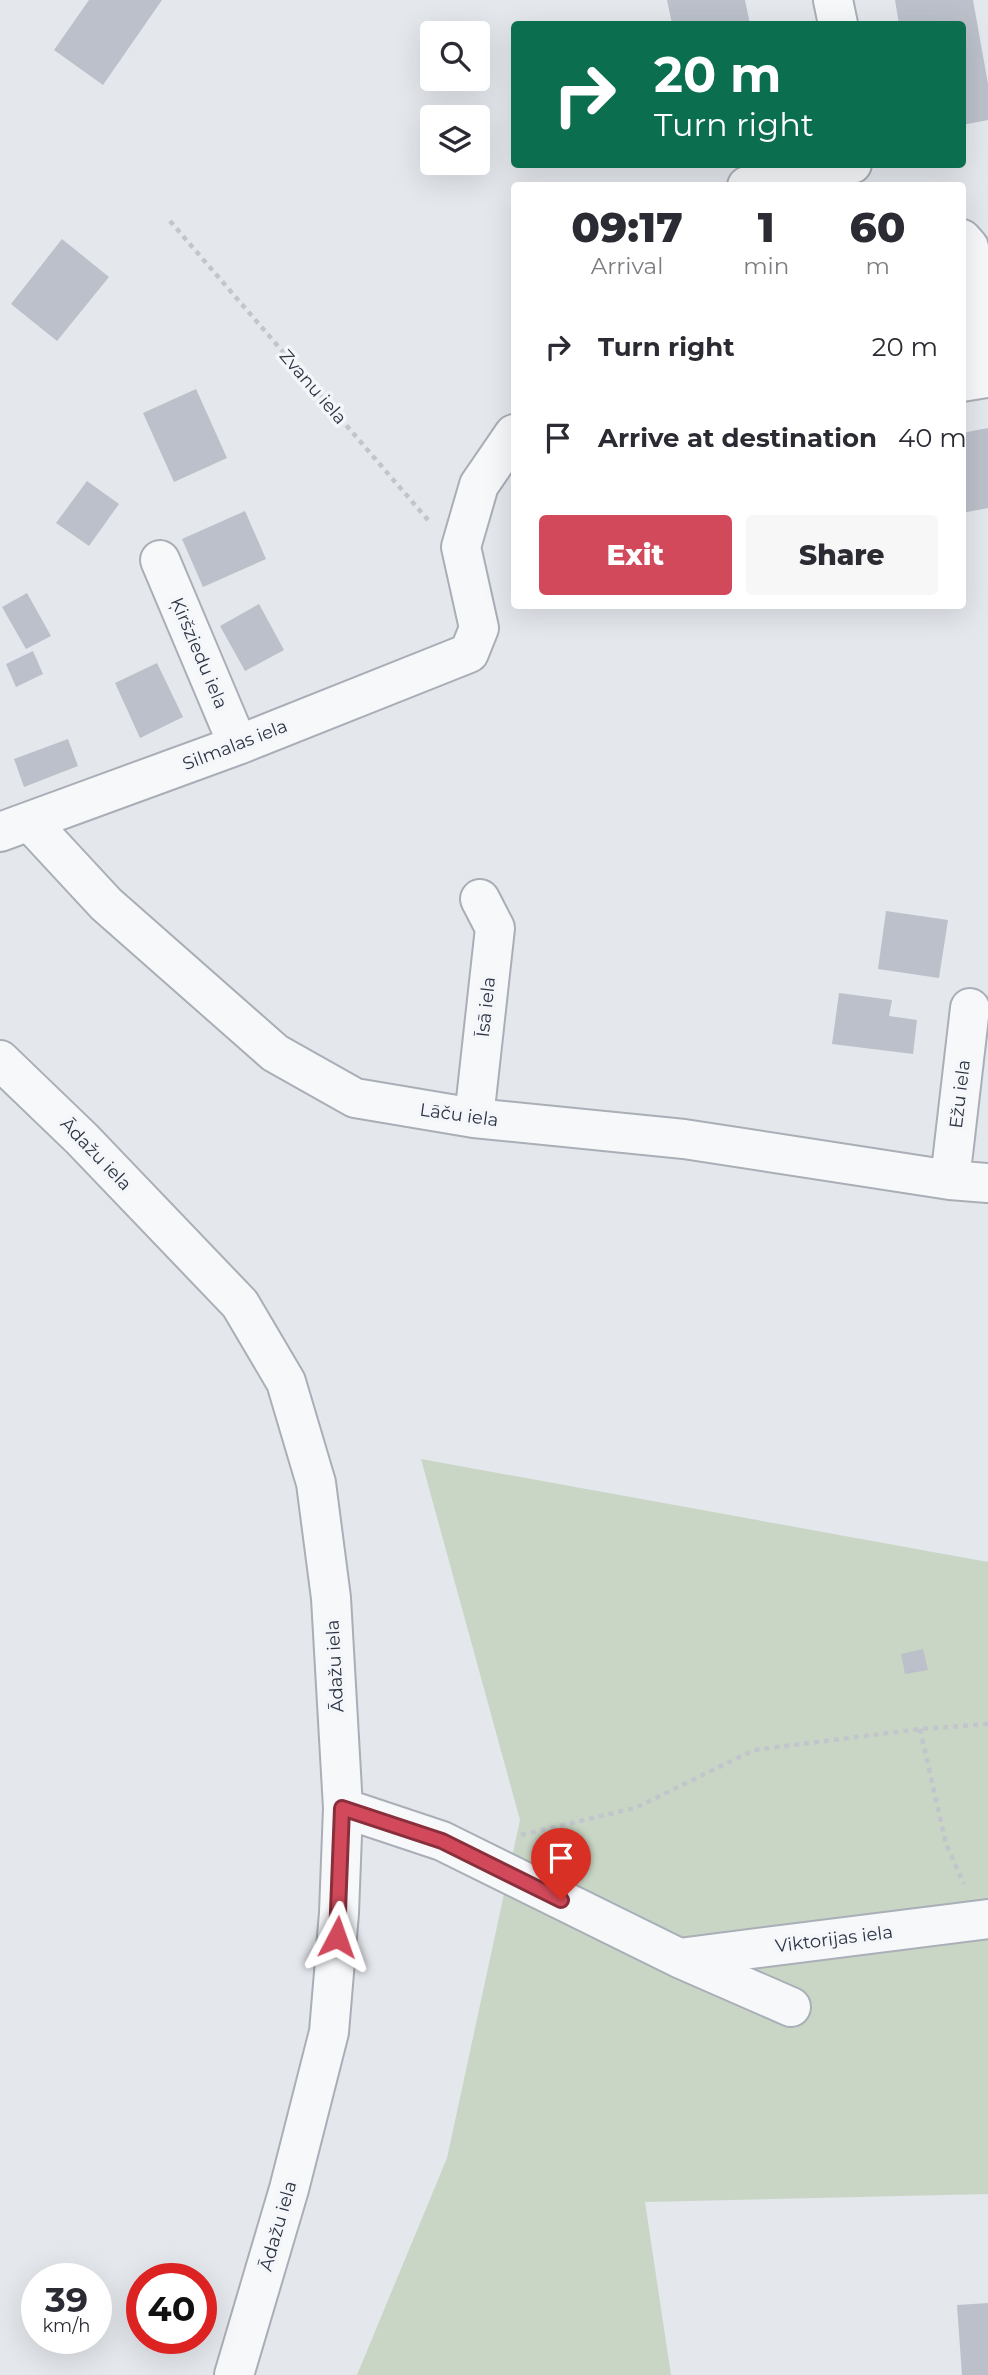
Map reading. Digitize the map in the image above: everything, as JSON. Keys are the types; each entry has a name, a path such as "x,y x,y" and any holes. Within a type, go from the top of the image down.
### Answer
{"street":[{"path":"833,0 837,21"},
{"path":"766,182 833,168"},
{"path":"966,244 969,247 987,378 966,381"},
{"path":"461,547 479,485 511,438"},
{"name":"Silmalas iela","path":"15,827 238,745 469,653 479,628 461,547"},
{"name":"Ķiršziedu iela","path":"160,561 238,745"},
{"name":"Lāču iela","path":"15,827 275,1053 355,1098 474,1118 684,1139 950,1180 988,1183"},
{"name":"Īsā iela","path":"474,1118 495,928 480,899"},
{"name":"Ežu iela","path":"950,1180 970,1008"},
{"name":"Ādažu iela","path":"0,1060 82,1139 240,1304 286,1382 318,1496 331,1598 342,1808 339,1913 329,2032 289,2189 234,2375"},
{"path":"342,1808 442,1841 679,1958 791,2007"},
{"name":"Viktorijas iela","path":"679,1958 985,1919"}],"path":[{"name":"Zvanu iela","path":"170,221 433,526 461,547"},
{"path":"510,1836 635,1808 754,1751 920,1729 988,1724"},
{"path":"920,1729 946,1844 985,1919"}],"green space":[{"path":"421,1459 988,1562 988,2194 645,2202 671,2375 357,2375 447,2158 520,1820"}],"building":[{"path":"89,0 162,0 103,85 54,50"},
{"path":"667,0 745,0 749,21 671,21"},
{"path":"895,0 973,0 988,84 988,120 966,124 966,21 898,21"},
{"path":"62,239 109,277 57,341 11,304"},
{"path":"196,389 227,458 174,482 143,413"},
{"path":"988,428 988,508 966,512 966,432"},
{"path":"87,481 119,504 89,546 56,523"},
{"path":"245,511 266,559 203,587 182,539"},
{"path":"27,593 51,636 26,649 2,607"},
{"path":"259,604 284,650 245,671 220,626"},
{"path":"33,651 43,674 16,687 6,664"},
{"path":"157,663 183,717 140,738 115,683"},
{"path":"68,739 78,766 24,787 14,759"},
{"path":"886,911 948,920 939,978 878,969"},
{"path":"839,993 892,1000 889,1016 917,1020 913,1054 832,1044"},
{"path":"923,1649 928,1670 905,1674 901,1654"},
{"path":"988,2303 988,2375 962,2375 957,2305"}],"route":[{"path":"337,1937 342,1808 442,1841 561,1900"}]}
